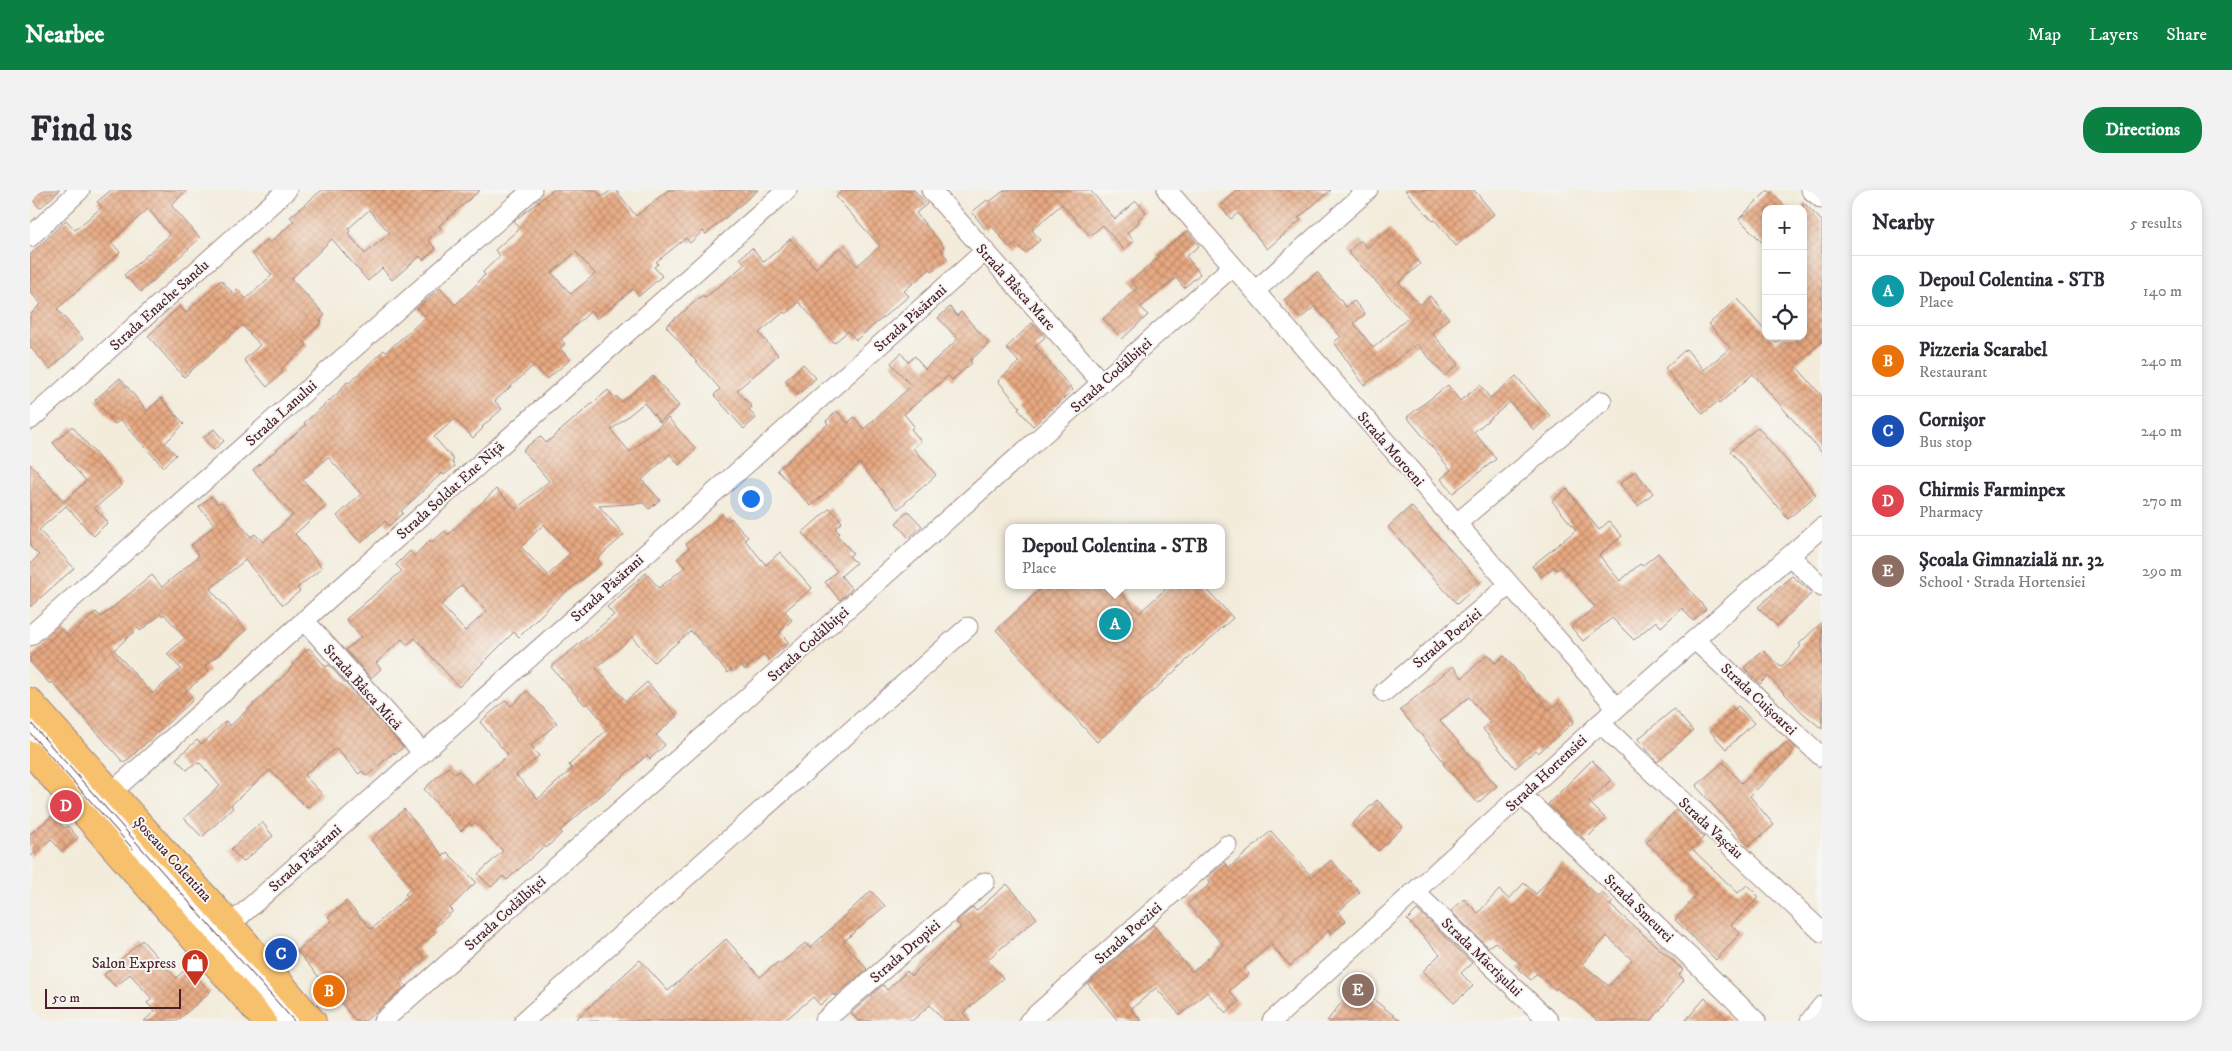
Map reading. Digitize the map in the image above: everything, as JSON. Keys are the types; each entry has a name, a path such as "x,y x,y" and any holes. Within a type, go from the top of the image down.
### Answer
{"main road":[{"name":"Șoseaua Colentina","path":"30,700 231,924 314,1021"},
{"path":"30,753 264,1021"}],"street":[{"path":"30,237 80,190"},
{"name":"Strada Enache Sandu","path":"30,420 287,190"},
{"name":"Strada Lanului","path":"30,636 532,190"},
{"name":"Strada Soldat Ene Niță","path":"112,791 787,190"},
{"name":"Strada Bâsca Mare","path":"931,190 1102,383"},
{"name":"Strada Moroeni","path":"1167,190 1617,708"},
{"path":"1255,291 1368,190"},
{"path":"1811,190 1822,199"},
{"name":"Strada Păsărani","path":"231,924 984,252"},
{"name":"Strada Codălbiței","path":"383,1021 1233,266"},
{"path":"1456,524 1602,401"},
{"name":"Strada Hortensiei","path":"1272,1021 1600,723 1822,527"},
{"path":"1790,556 1822,587"},
{"name":"Strada Poeziei","path":"1384,692 1509,585"},
{"name":"Strada Bâsca Mică","path":"304,620 423,753"},
{"path":"524,1021 968,627"},
{"name":"Strada Cuișoarei","path":"1695,640 1822,757"},
{"name":"Strada Vașcău","path":"1600,723 1822,932"},
{"path":"30,728 288,1021"},
{"name":"Strada Smeurei","path":"1522,795 1756,1021"},
{"name":"Strada Poeziei","path":"1029,1021 1227,845"},
{"name":"Strada Dropiei","path":"824,1021 985,882"},
{"name":"Strada Măcrișului","path":"1415,892 1549,1021"},
{"path":"1810,1021 1822,1006"}],"building":[{"path":"30,190 60,190 40,208 30,197"},
{"path":"111,190 187,190 171,205 200,238 141,292 124,275 170,235 148,209 111,242 120,252 57,309 83,339 50,369 30,347 30,315 41,304 30,292 30,255 66,220 75,230 102,207 97,202"},
{"path":"322,190 480,190 439,226 441,228 428,240 436,249 423,260 420,256 392,280 382,268 368,281 332,239 291,279 325,315 320,320 322,322 303,340 307,345 281,369 283,372 267,387 244,360 260,345 242,325 184,377 148,336 180,306 186,313 221,280 233,293 237,289 246,299 272,275 252,254 267,240 270,243 294,221 290,217","holes":["369,210 390,233 365,254 348,233 350,231 348,229"]},
{"path":"553,190 596,190 602,197 611,190 616,190 636,216 668,190 758,190 706,234 703,231 690,243 686,238 656,262 658,264 654,267 662,276 639,296 633,289 597,319 591,311 561,339 565,344 560,348 570,360 547,379 534,365 495,401 502,409 473,438 455,419 434,437 454,460 452,462 455,466 444,475 442,473 401,511 403,513 389,526 385,521 361,543 337,516 361,494 328,457 303,480 326,506 295,534 322,568 297,588 300,591 283,605 245,560 210,589 246,630 205,666 209,671 184,693 192,701 124,763 52,682 50,684 30,662 30,658 62,629 69,637 96,612 101,617 152,575 162,587 199,556 191,545 215,525 199,507 211,496 218,504 221,502 251,537 255,534 263,542 293,515 253,470 306,425 304,423 337,394 347,382 349,383 384,350 386,352 426,317 417,308 440,288 455,305 479,282 485,275 483,272 500,256 495,250 520,228 514,221","holes":["576,252 595,274 571,294 552,273","161,614 162,616 164,614 185,638 167,654 181,669 152,694 114,650 138,628 140,631"]},
{"path":"843,190 914,190 927,204 916,213 944,247 942,252 948,259 932,271 930,269 904,291 909,296 856,340 848,331 834,343 799,302 786,314 784,312 759,333 778,355 737,390 752,407 749,410 756,418 744,429 714,395 720,389 666,326 703,295 705,298 745,264 740,258 752,248 764,262 790,239 816,268 840,247 857,266 880,246 836,197"},
{"path":"1005,190 1090,190 1115,219 1136,201 1146,212 1138,220 1139,222 1127,233 1134,241 1124,250 1103,225 1090,236 1062,204 1032,230 1040,240 1025,253 1016,243 1010,248 991,225 986,230 972,212 987,200 989,202"},
{"path":"1238,190 1331,190 1298,218 1301,220 1267,249 1238,213 1231,219 1220,206"},
{"path":"1405,190 1474,190 1494,214 1456,246 1435,220 1433,221"},
{"path":"1768,190 1784,205 1762,205 1762,242 1739,219"},
{"path":"1807,206 1822,221 1822,342 1795,365 1822,396 1822,453 1753,374 1719,404 1717,402 1703,414 1665,368 1686,349 1704,370 1730,348 1709,324 1737,299 1762,327 1762,340 1773,340 1776,343 1779,340 1807,340"},
{"path":"1389,229 1420,264 1399,283 1420,305 1430,296 1449,318 1432,333 1459,364 1445,376 1417,344 1364,385 1334,342 1341,337 1315,306 1300,319 1284,300 1317,272 1346,307 1354,301 1365,314 1354,323 1373,348 1409,317 1348,252 1360,240 1367,248"},
{"path":"1187,231 1199,246 1186,256 1200,274 1184,288 1176,278 1141,307 1148,315 1122,339 1103,319 1137,288 1131,281 1159,257 1157,255"},
{"path":"950,307 957,316 961,312 989,343 970,361 972,363 952,380 948,376 904,414 914,426 911,429 921,441 913,448 936,475 898,509 859,463 811,506 777,470 828,424 826,421 837,411 848,423 854,417 864,429 911,386 891,363 901,353 908,362 915,356 925,369 958,339 938,318"},
{"path":"1032,323 1045,337 1035,346 1073,390 1033,426 998,381 1019,362 1006,348"},
{"path":"803,364 816,378 798,395 785,381"},
{"path":"653,376 679,406 660,422 644,403 611,430 630,452 668,418 696,449 679,465 670,454 642,480 660,500 649,509 643,503 599,506 624,535 597,559 601,564 555,601 519,637 514,632 459,687 415,638 407,645 402,639 376,663 381,669 371,678 346,650 361,637 346,619 402,571 396,565 410,551 414,556 430,540 432,542 445,531 448,535 496,489 516,509 549,481 523,450 540,436 546,443 608,390 614,398 616,396 621,402","holes":["544,524 570,554 548,575 521,547","462,585 487,611 465,631 441,605"]},
{"path":"1516,376 1550,416 1534,430 1510,402 1474,432 1496,459 1453,493 1441,479 1451,470 1407,417 1448,385 1460,401 1480,385 1490,398"},
{"path":"120,378 147,411 161,398 184,424 165,443 176,455 163,467 121,420 115,424 95,400"},
{"path":"72,426 122,485 95,508 108,522 94,536 66,506 39,530 74,568 30,607 30,564 39,555 30,546 30,464 64,502 86,481 53,443"},
{"path":"1758,427 1816,495 1788,519 1730,451"},
{"path":"214,429 224,441 214,450 203,438"},
{"path":"1635,471 1653,493 1638,506 1620,484"},
{"path":"1567,489 1599,530 1609,521 1622,536 1599,555 1620,581 1640,564 1642,566 1658,553 1706,609 1693,621 1682,608 1661,627 1656,621 1634,640 1612,618 1583,641 1571,627 1595,607 1561,566 1557,570 1554,566 1541,577 1532,566 1576,530 1552,501"},
{"path":"1411,506 1480,583 1457,604 1388,527"},
{"path":"830,508 842,522 835,528 839,533 837,535 853,553 849,556 856,563 841,576 852,589 840,600 825,582 837,571 802,533"},
{"path":"908,511 922,526 909,538 896,523"},
{"path":"722,514 727,521 731,518 748,537 745,540 766,565 780,552 812,588 785,611 792,620 780,632 789,643 769,660 764,654 745,670 741,665 733,672 731,669 728,673 691,631 654,662 632,637 596,668 626,701 647,682 677,716 656,735 665,745 650,759 647,755 560,831 562,833 546,848 544,846 507,880 503,876 491,887 478,874 503,851 475,822 471,826 469,823 461,831 424,789 448,767 455,774 459,771 473,786 508,755 480,722 506,700 511,706 527,691 557,723 531,746 539,756 516,775 538,799 572,769 569,765 609,728 587,703 585,705 551,667 614,615 607,607 646,573 659,588 685,567 677,559 689,548 686,544"},
{"path":"1792,576 1812,593 1777,626 1758,607"},
{"path":"1041,589 1118,589 1139,613 1166,589 1207,589 1233,618 1097,742 996,630"},
{"path":"1822,622 1822,729 1803,713 1768,676 1760,684 1744,668 1763,650 1781,667 1801,646 1799,644"},
{"path":"309,648 326,667 329,665 403,747 395,754 394,752 367,776 362,771 359,774 336,748 304,775 322,794 307,808 270,770 231,805 233,808 202,837 184,818 220,786 200,763 196,762 187,770 176,759 197,740 202,744 226,721 230,726 284,676 293,663"},
{"path":"1488,654 1495,663 1504,656 1550,710 1558,703 1574,722 1538,753 1536,750 1515,768 1483,729 1490,722 1469,697 1440,721 1497,786 1478,803 1443,764 1445,763 1400,710 1453,666 1462,678"},
{"path":"1738,706 1754,723 1726,749 1710,731"},
{"path":"1674,709 1693,731 1657,762 1638,739"},
{"path":"1785,743 1794,751 1791,756 1750,796 1774,825 1749,846 1696,786 1723,762 1741,783"},
{"path":"1592,760 1611,780 1589,802 1606,819 1585,840 1548,804"},
{"path":"1377,800 1403,827 1378,851 1352,824"},
{"path":"404,809 443,856 447,852 476,882 450,908 453,911 432,930 435,933 417,949 425,958 401,979 406,986 365,1021 356,1021 297,951 332,921 328,917 346,901 371,929 408,896 405,894 412,887 371,840"},
{"path":"1676,810 1704,837 1692,849 1738,893 1747,885 1759,897 1731,925 1740,933 1716,960 1675,920 1696,895 1691,890 1693,887 1646,842"},
{"path":"53,815 64,828 68,826 78,838 62,852 51,839 30,857 30,834"},
{"path":"262,822 273,836 243,862 231,849"},
{"path":"1271,831 1312,877 1331,860 1360,892 1338,912 1346,921 1331,934 1329,930 1290,966 1271,945 1244,968 1249,974 1229,991 1239,1002 1226,1013 1207,992 1180,1015 1156,988 1131,1009 1142,1021 1118,1021 1088,984 1153,925 1192,972 1223,945 1187,904 1211,883 1207,878 1225,862 1229,868"},
{"path":"1562,864 1599,897 1602,893 1613,902 1610,905 1683,970 1679,975 1684,980 1651,1021 1598,1021 1572,998 1557,988 1555,990 1537,973 1531,980 1518,969 1522,965 1495,942 1488,947 1451,911 1464,899 1478,913 1499,890 1509,899 1524,883 1536,894","holes":["1607,936 1632,960 1609,986 1582,964"]},
{"path":"1007,884 1037,918 987,960 1003,978 963,1013 970,1021 944,1021 930,1005 912,1021 858,1021 851,1013 883,985 887,990 907,971 911,976 961,927 956,922 973,907 976,911"},
{"path":"871,891 885,906 843,942 867,969 835,996 833,994 820,1005 813,997 784,1021 574,1021 640,960 668,991 726,939 760,977 778,962 780,964 805,943 810,948"},
{"path":"1417,910 1472,963 1461,973 1473,986 1454,1003 1423,971 1440,954 1407,920"},
{"path":"142,940 176,978 188,967 210,992 177,1021 144,1021 155,1011 147,1003 152,999 130,974 116,987 104,975"},
{"path":"1355,985 1401,1021 1327,1021"},
{"path":"1705,998 1717,1009 1730,1021 1685,1021"}],"tram line":[{"path":"30,722 294,1021"},
{"path":"30,733 133,849"}],"place":[{"name":"Depoul Colentina - STB","path":"1115,624"},
{"name":"Chirmis Farminpex","path":"66,806"},
{"name":"Cornișor","path":"281,954"},
{"name":"Salon Express","path":"195,987"},
{"name":"Școala Gimnazială nr. 32","path":"1358,990"},
{"name":"Pizzeria Scarabel","path":"329,991"}]}
